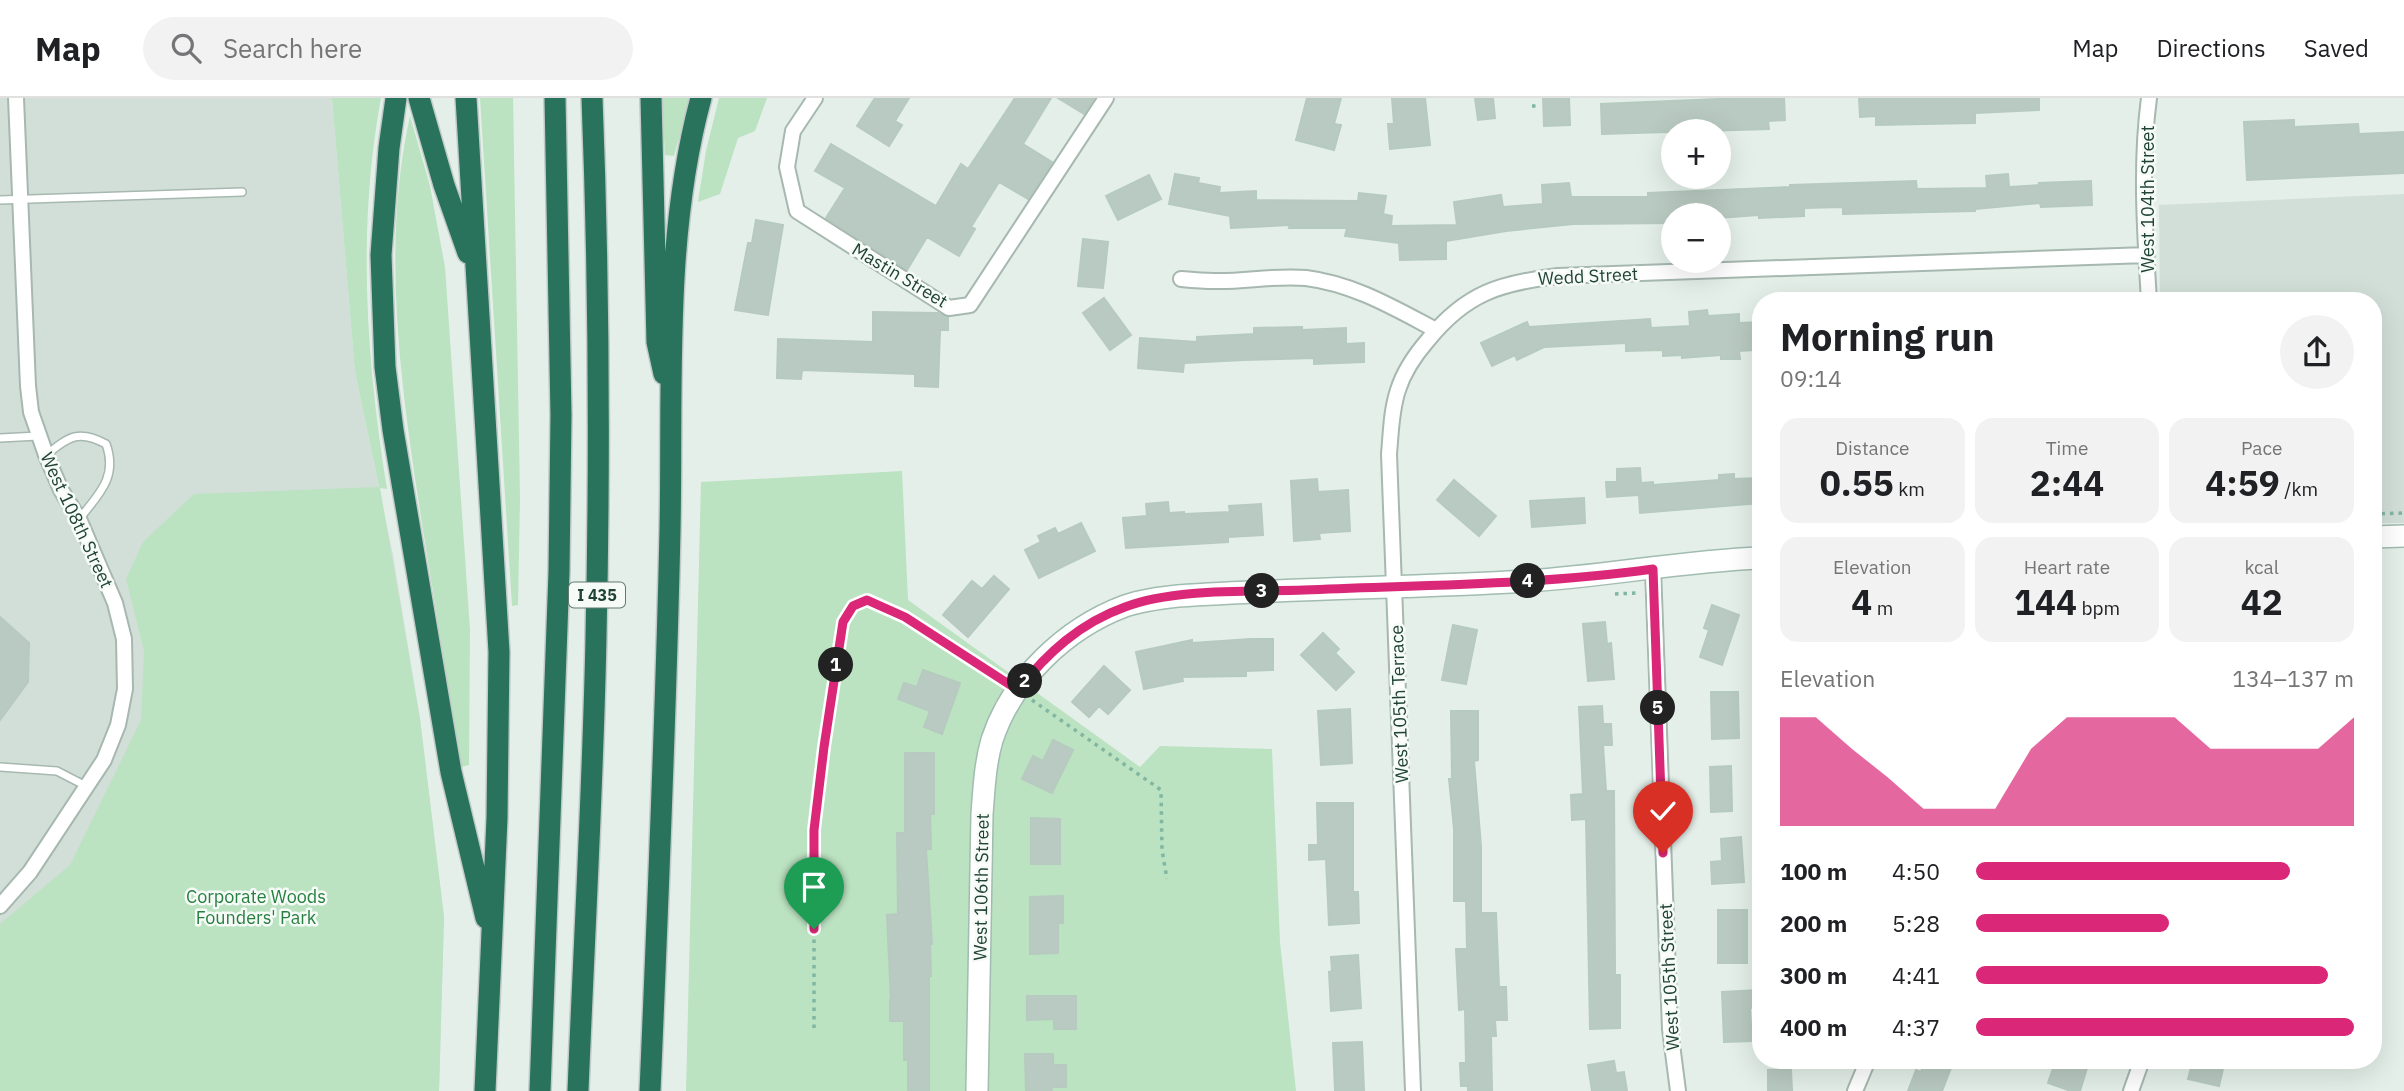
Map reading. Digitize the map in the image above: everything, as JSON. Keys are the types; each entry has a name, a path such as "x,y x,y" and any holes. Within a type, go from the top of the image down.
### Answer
{"highway":[{"path":"397,98 389,148 381,255 385,367 393,430 451,772 492,942"},
{"path":"419,98 436,149 444,185 478,278"},
{"path":"466,98 499,652 499,730 485,1091"},
{"name":"I 435","path":"540,1091 559,572 561,415 555,98"},
{"name":"I 435","path":"578,1091 598,534 598,281 592,98"},
{"path":"651,98 657,342 671,410"},
{"path":"650,1091 664,743 674,272 687,160 701,98"}],"street":[{"name":"West 108th Street","path":"0,906 30,872 104,760 112,743 122,707 126,670 124,639 115,603 79,519 61,490 31,412 27,386 16,98"},
{"name":"Mastin Street","path":"815,98 793,131 787,167 797,211 948,308 971,304 1106,98"},
{"name":"West 104th Street","path":"2149,98 2145,131 2149,292"},
{"name":"Wedd Street","path":"1436,330 1454,311 1477,296 1509,284 1558,276 2147,256"},
{"path":"1181,279 1215,282 1266,277 1305,278 1341,285 1376,298 1436,330"},
{"name":"West 105th Terrace","path":"1413,1091 1389,454 1392,413 1398,389 1408,366 1436,330"},
{"path":"2382,537 2404,536"},
{"name":"West 106th Street","path":"977,1091 985,775 992,740 1002,717 1038,664 1062,641 1094,620 1137,603 1178,596 1526,581 1600,576 1725,559 1752,558"},
{"name":"West 105th Street","path":"1653,569 1670,1029 1678,1091"},
{"path":"1855,1091 1864,1069"},
{"path":"2131,1091 2139,1069"}],"lane":[{"path":"0,200 242,192"},
{"path":"0,438 38,436"},
{"path":"46,455 71,438 90,436 106,444 111,457 109,476 79,519"},
{"path":"0,767 57,771 87,786"}],"path":[{"path":"1532,106 1540,106"},
{"path":"2382,514 2404,513"},
{"path":"814,1028 814,830 843,622 853,606 867,600 905,617 1018,690 1161,790 1162,850 1167,879"}],"shaded area":[{"path":"0,98 332,98 355,372 393,555 420,719 444,917 439,1091 0,1091"},
{"path":"2404,194 2404,523 2382,523 2382,292 2160,292 2159,205"}],"green space":[{"name":"Corporate Woods Founders' Park","path":"332,98 381,98 369,195 367,294 374,392 387,489 380,488 420,719 444,917 439,1091 0,1091 0,924 70,865 141,720 144,651 126,579 143,542 194,494 379,487 355,372"},
{"path":"480,98 513,98 520,498 518,605 512,606"},
{"path":"662,98 690,98 674,156 665,155"},
{"path":"719,98 767,98 755,131 738,138 720,194 698,202 706,151"},
{"path":"410,116 430,186 445,267 470,630 469,765 461,767 415,479 397,323 396,219"},
{"path":"902,471 908,600 1140,767 1160,746 1272,749 1280,942 1296,1091 686,1091 701,482"}],"building":[{"path":"875,98 909,98 895,121 902,125 889,146 857,126"},
{"path":"1015,98 1051,98 1023,144 1052,162 1028,199 999,182 971,227 975,229 959,256 927,237 907,270 826,218 845,188 815,171 831,144 936,206 961,164 968,169"},
{"path":"1058,98 1094,98 1084,114"},
{"path":"1307,98 1341,98 1334,124 1341,125 1334,150 1296,140"},
{"path":"1392,98 1425,98 1430,145 1390,149 1388,124 1394,124"},
{"path":"1475,98 1493,98 1495,118 1478,120"},
{"path":"1543,98 1569,98 1570,125 1544,126"},
{"path":"1784,98 1785,120 1768,121 1769,129 1731,130 1731,119 1661,119 1661,132 1602,134 1601,104"},
{"path":"1859,98 2039,98 2039,110 1975,113 1975,123 1876,125 1876,116 1860,117"},
{"path":"2294,120 2294,127 2358,124 2359,134 2404,132 2404,173 2247,180 2244,122"},
{"path":"1175,174 1199,178 1198,183 1220,187 1219,193 1256,191 1256,200 1358,201 1359,193 1386,196 1383,214 1392,216 1391,226 1457,225 1454,202 1501,195 1503,207 1543,204 1542,185 1569,183 1571,197 1648,197 1648,193 1916,181 1917,189 1987,188 1986,176 2008,174 2009,187 2091,181 2092,205 2041,207 2040,203 1975,211 1843,214 1843,207 1804,208 1804,216 1759,218 1759,215 1731,217 1731,203 1661,203 1661,223 1573,224 1506,231 1446,241 1446,259 1400,260 1399,243 1345,236 1347,228 1289,228 1290,225 1231,228 1230,216 1169,204"},
{"path":"1149,175 1161,199 1118,220 1106,196"},
{"path":"756,220 783,225 768,315 735,310 748,243 752,243"},
{"path":"1083,239 1108,242 1103,288 1078,286"},
{"path":"1104,298 1131,335 1110,350 1083,313"},
{"path":"1707,310 1708,316 1739,314 1739,323 1752,322 1752,350 1739,351 1740,359 1721,359 1721,355 1682,358 1682,355 1663,356 1663,350 1626,351 1626,343 1544,347 1517,360 1515,355 1492,366 1481,343 1527,322 1529,327 1650,319 1651,328 1690,326 1689,312"},
{"path":"873,312 938,313 948,317 948,330 940,330 938,387 915,386 915,374 802,370 801,379 777,378 778,339 873,342"},
{"path":"1302,327 1302,330 1346,328 1346,344 1364,343 1364,362 1314,364 1314,358 1184,363 1183,372 1138,368 1140,338 1197,342 1197,337 1254,334 1254,328"},
{"path":"1640,468 1641,483 1653,482 1653,485 1719,480 1719,475 1734,474 1734,479 1752,478 1752,504 1640,513 1639,495 1607,497 1606,482 1617,482 1617,469"},
{"path":"1317,479 1318,492 1348,490 1350,531 1319,533 1320,539 1294,541 1291,481"},
{"path":"1454,480 1496,516 1479,536 1437,500"},
{"path":"1584,498 1585,523 1532,527 1530,501"},
{"path":"1168,502 1169,513 1184,514 1230,512 1229,506 1261,504 1263,535 1228,537 1228,542 1126,548 1123,518 1147,516 1146,504"},
{"path":"1081,523 1095,551 1039,578 1025,550 1041,542 1038,536 1055,528 1058,534"},
{"path":"994,576 1009,589 968,637 943,615 972,581 982,589"},
{"path":"1712,605 1739,615 1722,665 1700,657 1709,630 1704,628"},
{"path":"0,617 29,643 28,682 0,720"},
{"path":"1605,622 1607,644 1611,643 1614,679 1588,681 1583,624"},
{"path":"1453,625 1477,630 1466,684 1442,680"},
{"path":"1323,633 1339,649 1335,653 1354,672 1336,690 1301,655"},
{"path":"1273,639 1273,670 1246,671 1246,676 1182,677 1183,681 1144,689 1136,652 1192,640 1192,643"},
{"path":"1104,666 1130,690 1108,714 1099,706 1089,717 1072,702"},
{"path":"923,670 960,683 942,734 924,727 930,711 898,699 904,683 917,687"},
{"path":"1711,692 1738,692 1739,738 1712,739"},
{"path":"1602,706 1603,724 1611,724 1612,745 1603,745 1606,791 1614,791 1615,975 1620,975 1620,1028 1590,1029 1586,819 1572,820 1571,795 1583,794 1579,707"},
{"path":"1350,709 1352,763 1321,765 1318,711"},
{"path":"1451,711 1478,711 1478,760 1474,761 1481,846 1481,913 1496,913 1499,987 1506,987 1507,1020 1495,1020 1496,1036 1491,1036 1492,1091 1468,1091 1468,1086 1461,1086 1460,1063 1466,1063 1465,1009 1459,1010 1456,949 1467,949 1466,901 1454,901 1454,829 1449,779 1452,779"},
{"path":"1053,740 1073,750 1052,793 1022,779 1033,756 1043,761"},
{"path":"905,753 934,753 934,814 930,814 931,849 926,849 932,944 929,976 929,1091 908,1091 908,1060 904,1060 904,1021 890,1021 887,915 898,914 897,833 905,833"},
{"path":"1731,766 1732,811 1711,812 1710,767"},
{"path":"1317,803 1353,803 1353,892 1358,892 1359,923 1329,925 1326,859 1309,860 1309,845 1318,845"},
{"path":"1031,818 1060,819 1060,864 1031,864"},
{"path":"1741,837 1744,882 1712,884 1711,862 1722,861 1721,839"},
{"path":"1063,896 1063,923 1058,923 1058,953 1030,954 1030,897"},
{"path":"1718,910 1747,910 1747,963 1718,963"},
{"path":"1358,955 1361,1008 1331,1011 1331,957"},
{"path":"1752,990 1752,1041 1724,1042 1722,992"},
{"path":"1027,996 1076,996 1076,1029 1054,1029 1054,1019 1027,1020"},
{"path":"1362,1042 1364,1091 1335,1091 1333,1043"},
{"path":"1025,1054 1053,1054 1053,1065 1066,1065 1066,1087 1051,1087 1052,1091 1026,1091"},
{"path":"1614,1061 1616,1073 1624,1072 1627,1091 1592,1091 1588,1065"},
{"path":"1791,1069 1792,1091 1768,1091 1768,1070"},
{"path":"1922,1069 1951,1069 1942,1091 1908,1091 1916,1070 1921,1072"},
{"path":"2053,1069 2087,1069 2080,1091 2071,1091 2048,1083"},
{"path":"2191,1069 2223,1069 2219,1086 2188,1079"}],"route":[{"path":"814,929 814,830 843,622 853,606 867,600 905,617 1018,690 1038,664 1062,641 1094,620 1128,605 1146,601 1224,593 1526,581 1653,569 1663,853"}]}
